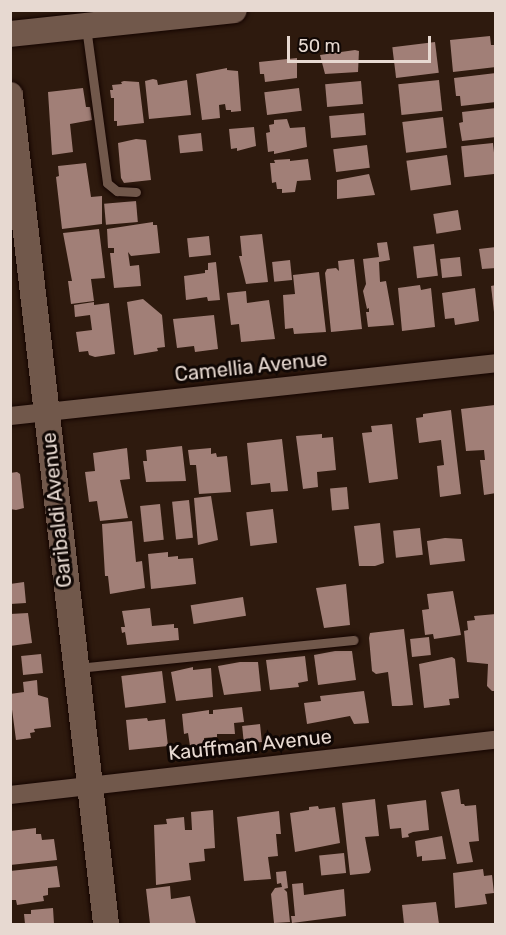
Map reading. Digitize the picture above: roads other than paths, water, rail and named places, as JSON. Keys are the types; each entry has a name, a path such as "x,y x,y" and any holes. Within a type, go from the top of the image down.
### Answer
{"street":[{"path":"10,34 234,10"},
{"name":"Garibaldi Avenue","path":"10,95 105,924"},
{"name":"Camellia Avenue","path":"10,416 495,363"},
{"name":"Kauffman Avenue","path":"10,795 495,740"}],"lane":[{"path":"86,26 107,183 117,191 136,192"},
{"path":"75,668 354,640"}]}
